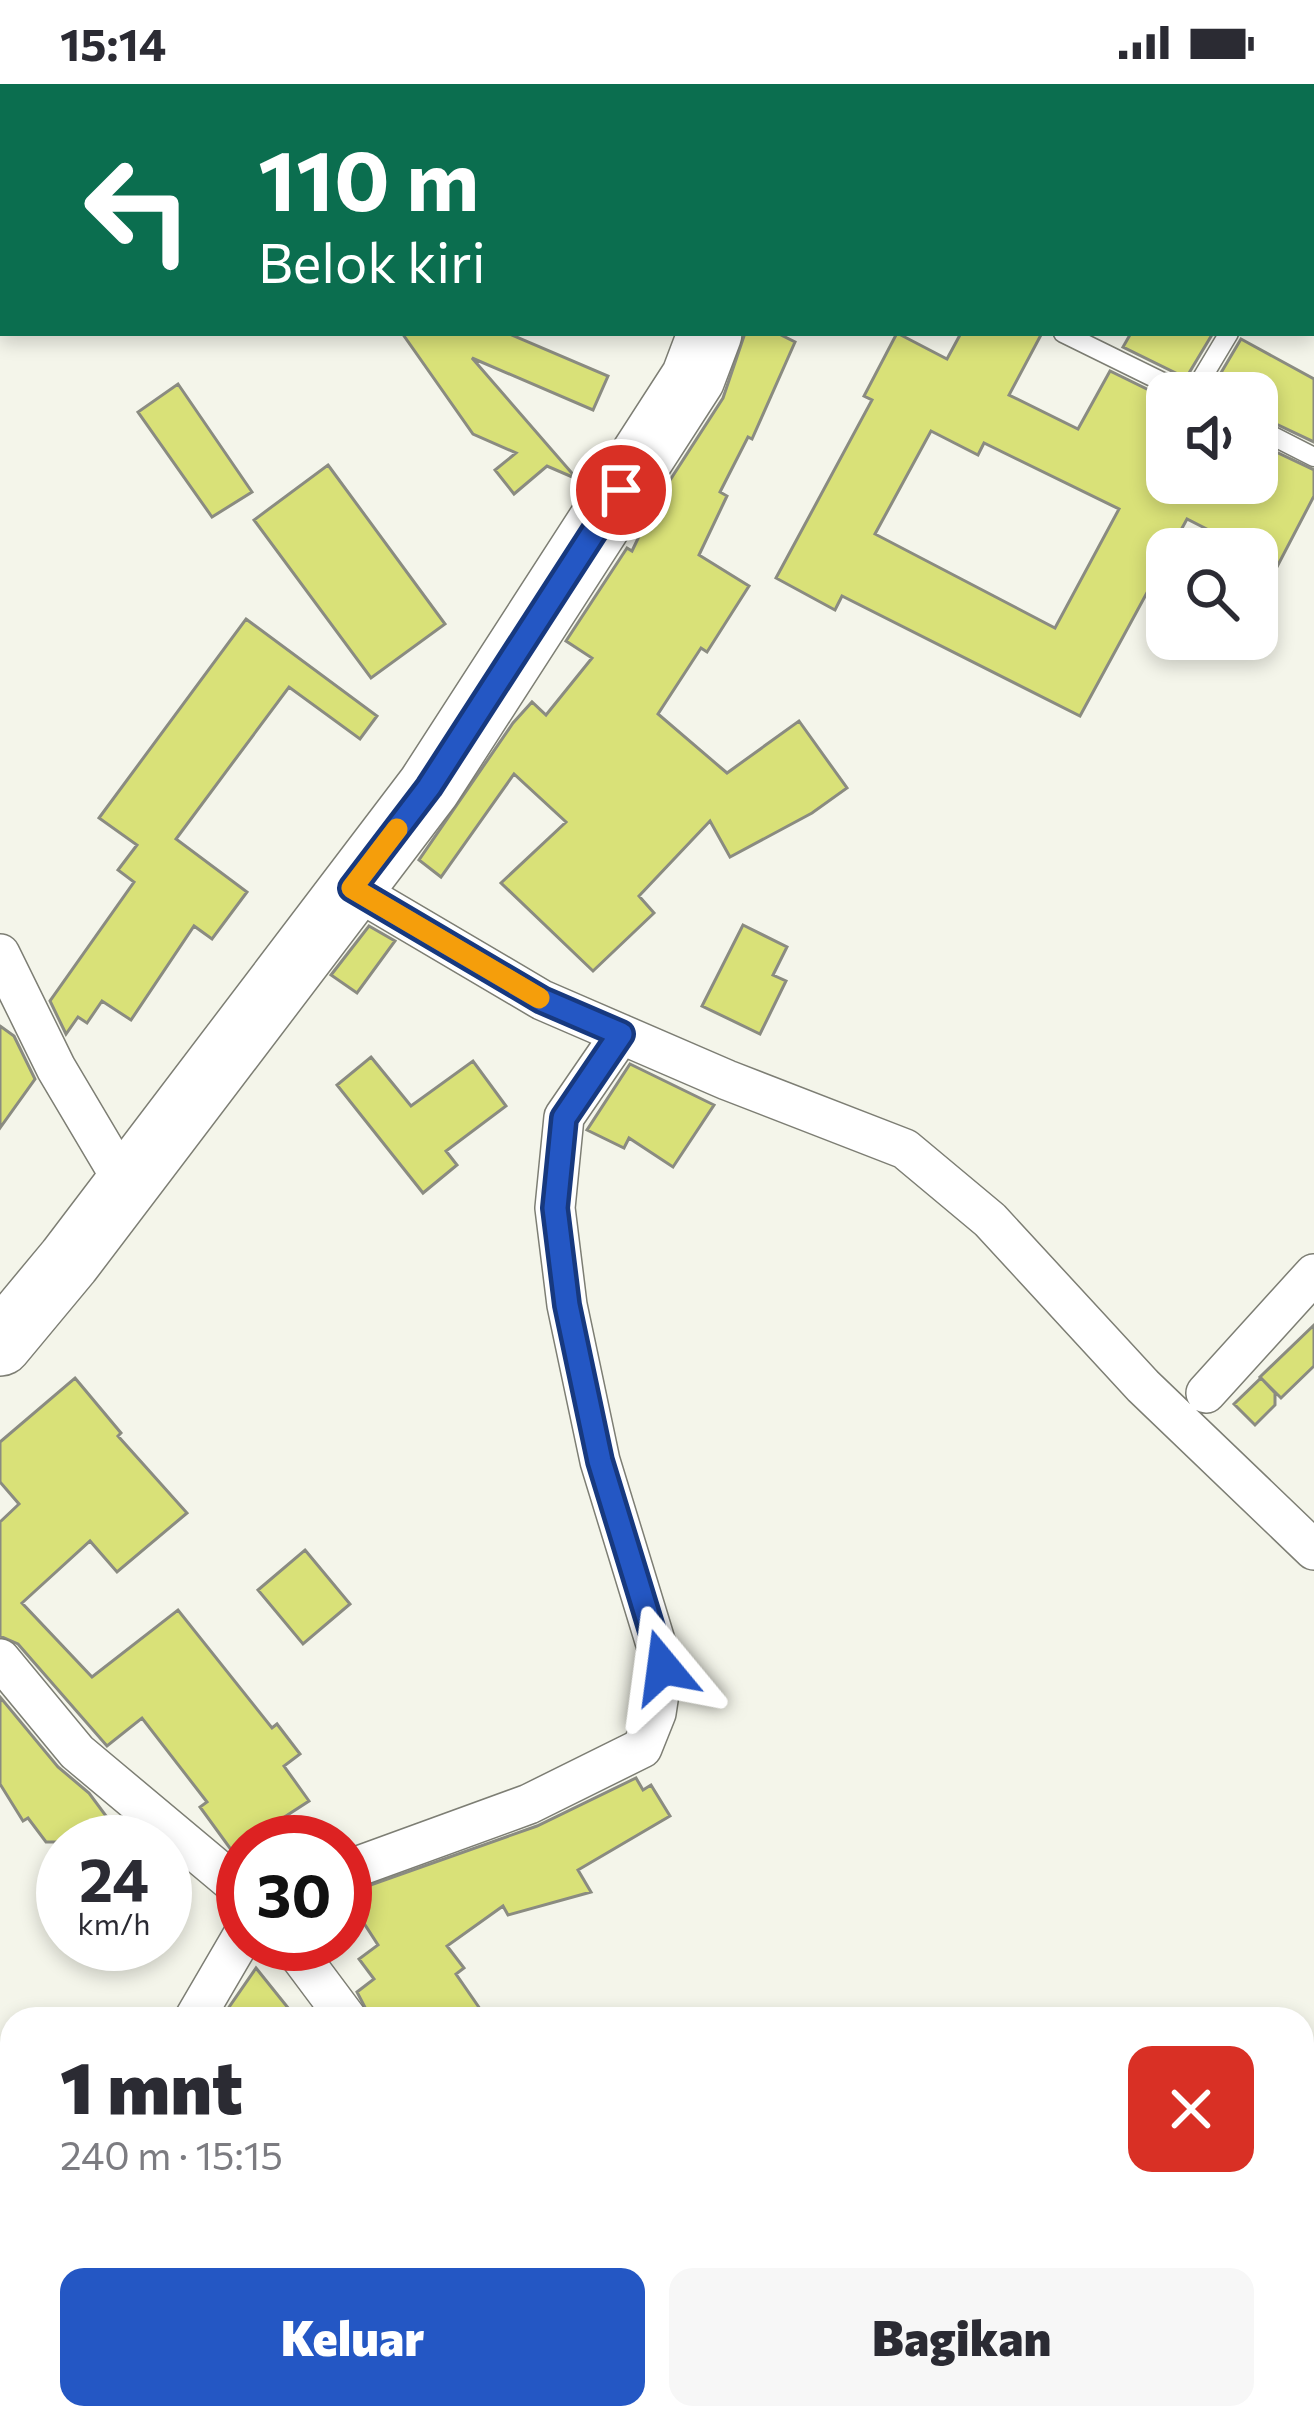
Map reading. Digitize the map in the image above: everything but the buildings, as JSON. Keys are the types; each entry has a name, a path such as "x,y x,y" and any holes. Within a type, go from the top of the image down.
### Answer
{"highway":[{"path":"0,1345 429,787 693,378 709,336"}],"street":[{"path":"352,888 542,1000 905,1149 990,1220 1158,1402 1314,1550"},
{"path":"0,955 56,1068 126,1186"},
{"path":"372,1861 529,1804 642,1748 656,1713 663,1667 600,1461 567,1305 555,1208 564,1118 621,1034"},
{"path":"1206,1393 1314,1274"},
{"path":"0,1659 77,1752 216,1868"},
{"path":"201,2007 222,1971"},
{"path":"311,1971 338,2007"}],"lane":[{"path":"1070,336 1146,372"},
{"path":"1203,372 1227,336"},
{"path":"1278,439 1314,457"}],"slow traffic":[{"path":"397,829 352,888 539,998"}],"route":[{"path":"621,490 429,787 352,888 542,1000 621,1034 564,1118 555,1208 567,1305 600,1461 663,1667"}]}
